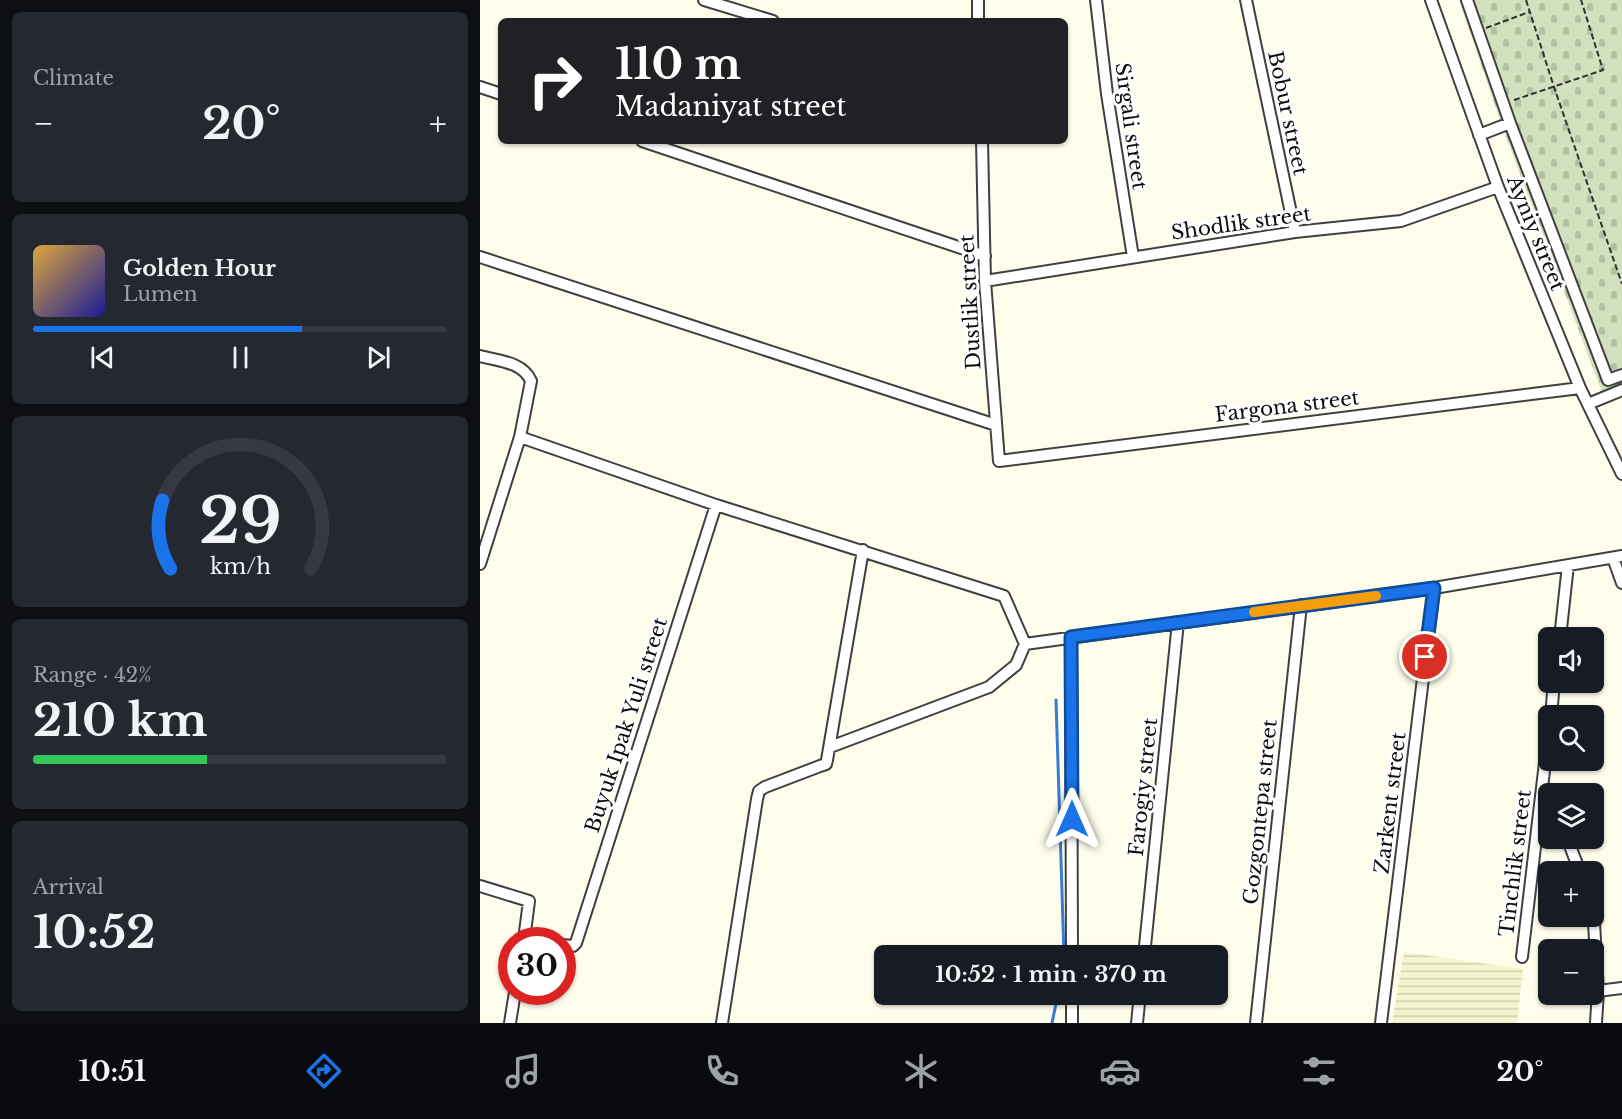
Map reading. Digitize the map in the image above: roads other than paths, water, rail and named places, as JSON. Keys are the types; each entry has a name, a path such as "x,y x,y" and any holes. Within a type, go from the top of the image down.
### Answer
{"street":[{"path":"704,0 763,18"},
{"path":"978,0 978,18"},
{"name":"Sirgali street","path":"1096,0 1107,94 1133,257"},
{"name":"Bobur street","path":"1246,0 1295,232"},
{"name":"Ayniy street","path":"1431,0 1498,187 1580,388 1622,474"},
{"path":"1467,0 1510,123 1608,380 1622,375"},
{"path":"480,87 498,93"},
{"path":"1479,135 1510,123"},
{"path":"651,144 985,256"},
{"name":"Dustlik street","path":"982,144 985,281 999,461"},
{"name":"Shodlik street","path":"985,281 1295,232 1401,222 1498,187"},
{"path":"480,257 996,425"},
{"path":"480,356 521,368 531,381 520,437 480,564"},
{"name":"Fargona street","path":"999,461 1580,388"},
{"path":"1588,404 1622,390"},
{"path":"520,437 716,504 1004,596 1025,644 1016,665 989,687 830,747"},
{"name":"Buyuk Ipak Yuli street","path":"576,943 716,504"},
{"path":"723,1023 759,791 826,764 863,550"},
{"path":"1025,644 1434,588 1617,557 1622,583"},
{"path":"1561,627 1568,565"},
{"name":"Zarkent street","path":"1381,1023 1434,588"},
{"name":"Gozgontepa street","path":"1256,1023 1301,605"},
{"name":"Farogiy street","path":"1145,945 1178,622"},
{"path":"1071,637 1072,945"},
{"name":"Tinchlik street","path":"1522,957 1544,771"},
{"path":"1543,777 1545,783"},
{"path":"480,886 530,901 526,927"},
{"path":"1604,990 1622,988"},
{"path":"510,1023 513,1005"},
{"path":"1072,1005 1072,1023"},
{"path":"1137,1023 1139,1005"},
{"path":"1596,1023 1597,1005"}],"waterway":[{"path":"1056,700 1064,945"},
{"path":"1052,1023 1056,1005"}]}
